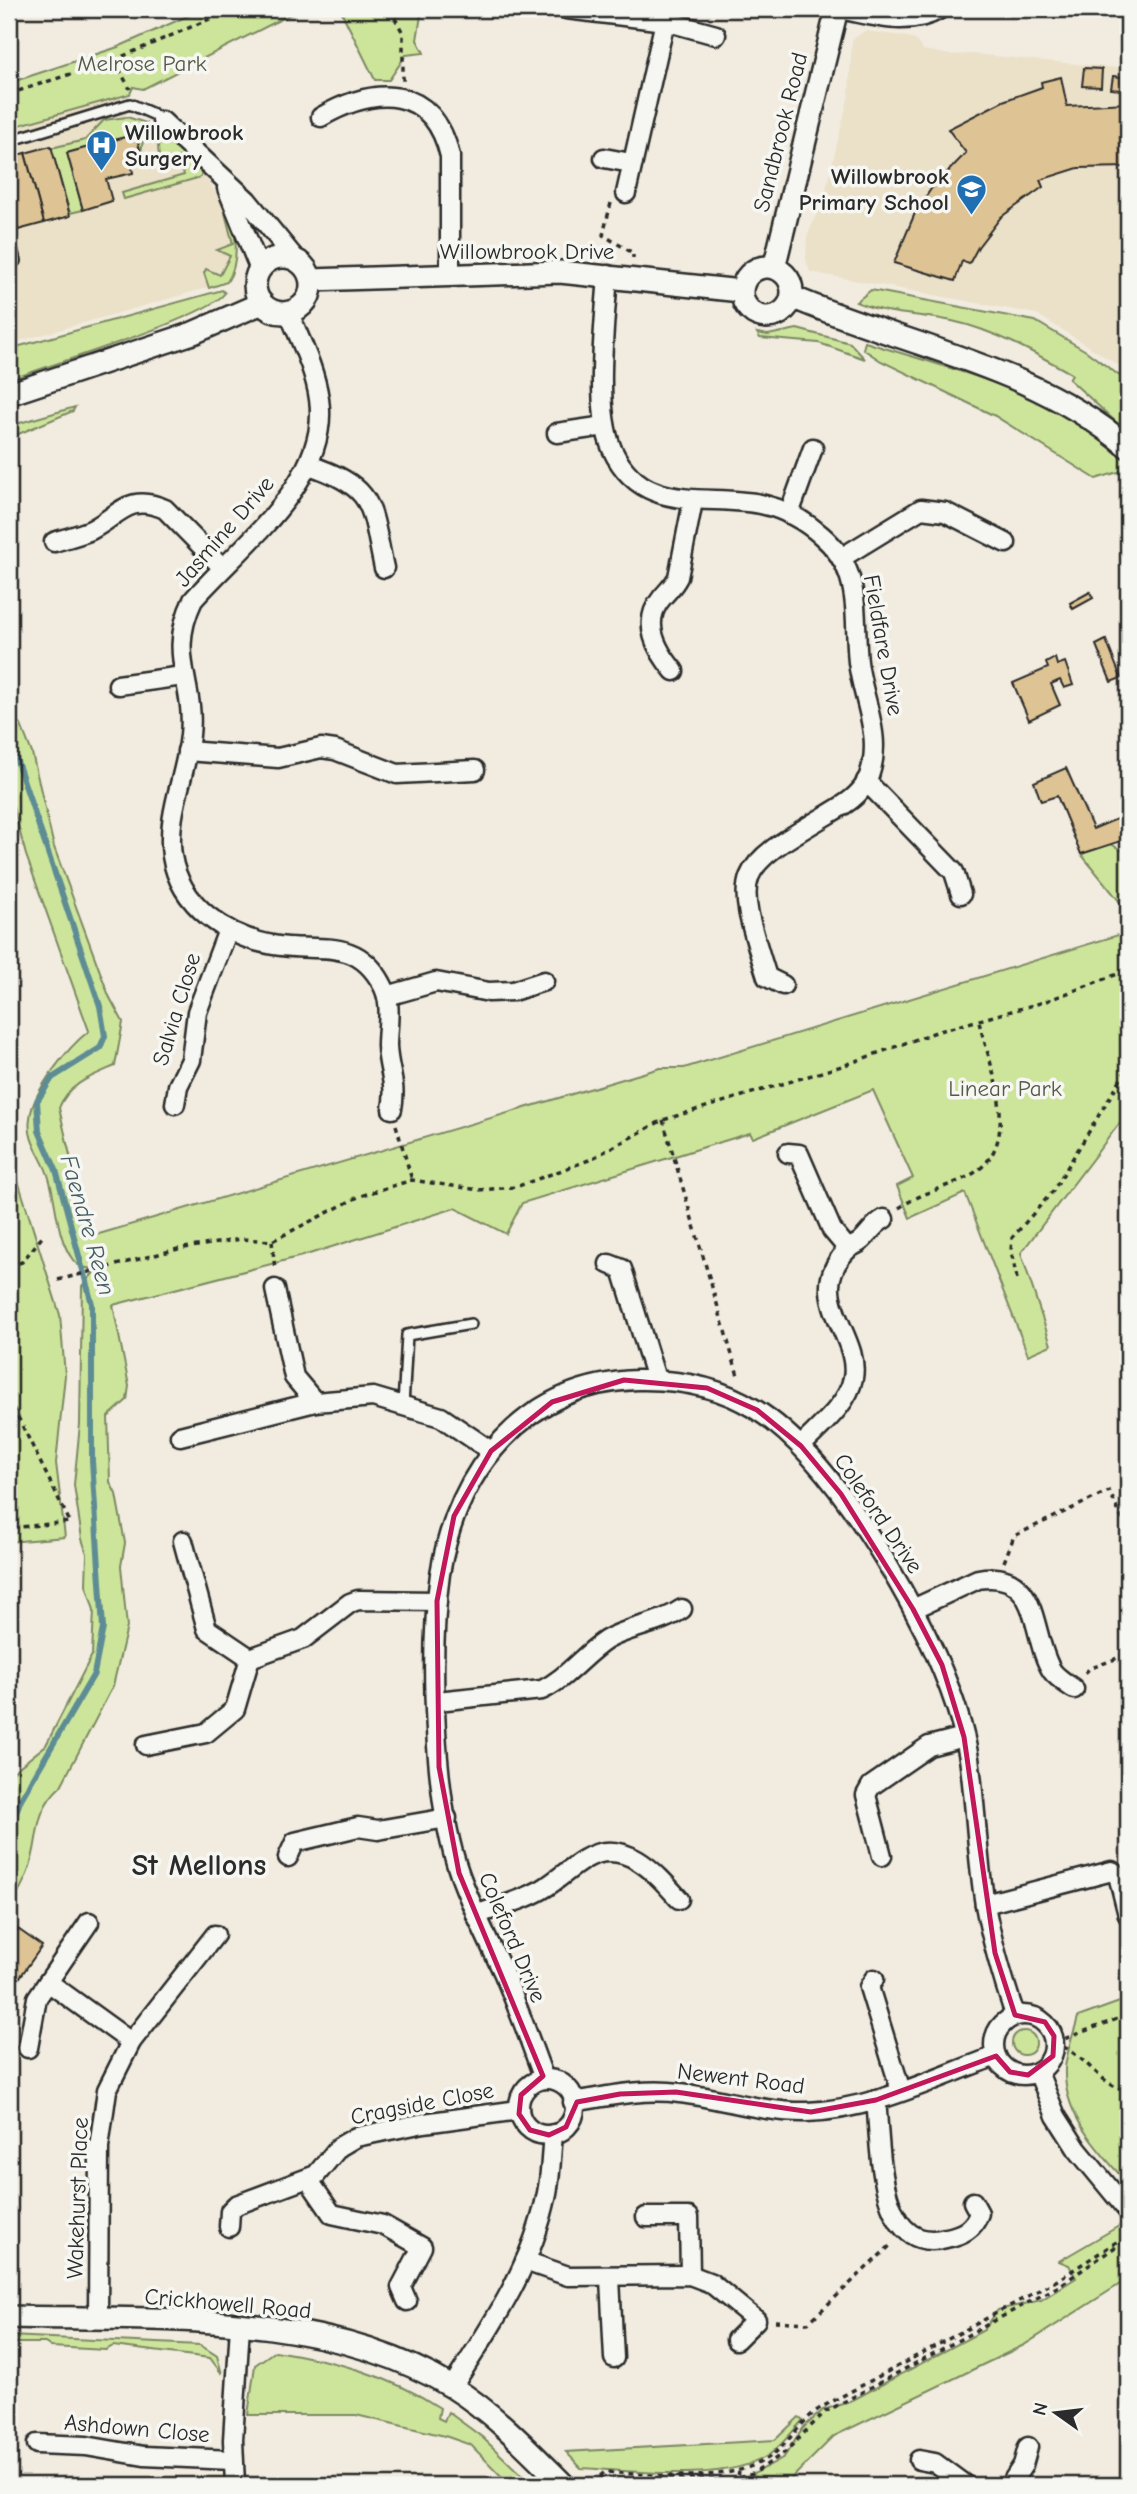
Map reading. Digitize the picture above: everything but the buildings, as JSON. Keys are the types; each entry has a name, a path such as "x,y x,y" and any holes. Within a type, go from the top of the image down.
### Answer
{"street":[{"path":"566,9 665,22 716,35"},
{"path":"838,9 908,20 925,18 940,9"},
{"name":"Sandbrook Road","path":"774,268 838,9"},
{"path":"626,193 665,22"},
{"path":"321,117 362,98 386,95 403,97 429,114 446,140 450,156 450,275"},
{"path":"162,121 247,200 309,272 309,297 304,304 289,313 275,312 262,303 256,287 260,270 265,264 280,257 297,261"},
{"path":"604,158 631,163"},
{"path":"220,176 233,198 260,270"},
{"path":"774,268 787,276 792,297 789,305 777,316 760,317 746,307 741,291 753,271 774,268"},
{"name":"Willowbrook Drive","path":"311,280 560,272 741,291"},
{"name":"Fieldfare Drive","path":"608,275 603,408 612,448 623,468 658,494 693,501 744,502 789,514 814,528 841,558 854,596 859,670 873,722 875,745 866,782"},
{"path":"792,297 853,322 1026,383 1091,418 1128,447"},
{"path":"9,394 192,333 262,303"},
{"name":"Jasmine Drive","path":"289,313 319,399 318,443 309,466 273,514 193,600 185,617 180,655 191,718 187,751 173,812 173,858 181,882 193,900 228,930 276,946 322,947 348,951 374,972 387,996"},
{"path":"557,433 605,426"},
{"path":"789,514 813,448"},
{"path":"309,466 339,475 362,493 369,505 384,568"},
{"path":"674,671 656,650 652,626 660,600 673,588 678,577 693,501"},
{"path":"54,542 89,531 123,507 154,504 165,509 222,567"},
{"path":"841,558 921,509 945,512 1006,542"},
{"path":"118,685 183,676"},
{"path":"187,751 278,758 321,748 335,750 397,774 475,770"},
{"path":"783,985 767,977 746,910 745,890 750,872 769,849 844,805 858,794 866,782 954,872 961,894"},
{"name":"Salvia Close","path":"175,1104 178,1086 191,1060 197,1012 228,930"},
{"path":"392,1109 396,1088 388,1056 387,996 436,982 489,992 513,992 544,981"},
{"path":"788,1153 799,1154 832,1230 848,1249"},
{"path":"801,1446 844,1400 853,1376 854,1361 832,1309 830,1292 833,1276 848,1249 862,1240 874,1224 884,1219"},
{"path":"609,1264 622,1269 656,1379"},
{"path":"275,1289 294,1377 315,1402"},
{"name":"Coleford Drive","path":"544,2079 459,1873 439,1767 437,1601 454,1516 463,1495 491,1451 535,1412 576,1391 624,1380 656,1379 707,1388 737,1399 766,1417 801,1446 841,1494 914,1609 942,1665 964,1737 985,1903 995,1953 1015,2015"},
{"path":"180,1436 315,1402 373,1396 402,1408 441,1417 491,1451"},
{"path":"183,1541 207,1629 250,1658"},
{"path":"914,1609 978,1578 997,1578 1010,1583 1025,1596 1034,1612 1042,1648 1053,1673 1074,1689"},
{"path":"250,1658 303,1639 350,1602 437,1601"},
{"path":"437,1701 542,1690 555,1684 610,1638 667,1619 682,1609"},
{"path":"146,1745 206,1732 216,1725 235,1709 250,1658"},
{"path":"882,1857 866,1796 871,1786 929,1746 964,1737"},
{"path":"288,1857 295,1842 358,1827 378,1830 447,1818"},
{"path":"477,1915 539,1891 588,1857 604,1852 624,1854 642,1861 679,1899"},
{"path":"985,1903 1112,1871 1118,1875 1128,1914"},
{"path":"28,2048 37,1998 89,1922"},
{"name":"Wakehurst Place","path":"98,2319 99,2147 107,2090 131,2042 215,1935"},
{"path":"874,1979 869,1987 901,2091"},
{"path":"48,1982 131,2042"},
{"path":"1015,2015 1036,2016 1045,2022 1055,2043 1052,2056 1038,2072 1028,2075 1010,2072 996,2056 995,2035 1005,2020 1015,2015"},
{"name":"Newent Road","path":"573,2102 620,2094 676,2092 793,2112 839,2108 901,2091 996,2056"},
{"path":"1038,2072 1056,2116 1077,2149 1128,2211"},
{"path":"544,2079 560,2082 567,2088 573,2102 572,2119 566,2127 553,2134 539,2134 530,2130 523,2123 519,2110 521,2095 527,2087 544,2079"},
{"path":"876,2099 889,2204 894,2218 911,2237 942,2240 961,2235 976,2224 979,2213 973,2202"},
{"name":"Cragside Close","path":"229,2227 230,2211 236,2205 316,2175 339,2147 356,2137 424,2123 519,2110"},
{"path":"452,2387 498,2316 525,2262 547,2194 553,2134"},
{"path":"308,2179 332,2214 341,2219 383,2225 422,2247 401,2287 407,2301"},
{"path":"646,2217 689,2217 690,2275"},
{"path":"525,2262 568,2276 610,2278 690,2275 711,2283 756,2320 736,2340"},
{"path":"610,2278 614,2358"},
{"name":"Crickhowell Road","path":"9,2317 240,2325 340,2341 380,2353 452,2387 508,2431 564,2485"},
{"path":"235,2485 232,2460 240,2325"},
{"name":"Ashdown Close","path":"37,2444 86,2446 156,2457 232,2460"},
{"path":"1010,2485 1023,2465 1028,2447"},
{"path":"919,2460 935,2463 965,2485"}],"lane":[{"path":"9,141 130,104 162,121"},
{"path":"9,236 15,261"},
{"path":"402,1408 407,1335 471,1324"}],"path":[{"path":"9,94 114,60 233,9"},
{"path":"390,9 403,33 403,97"},
{"path":"114,60 125,84 138,91"},
{"path":"626,193 611,203 603,235 633,253 631,278"},
{"path":"58,1280 178,1249 242,1239 272,1241 360,1196 412,1181 479,1190 516,1187 589,1160 663,1119 845,1065 936,1032 1044,1002 1128,970"},
{"path":"884,1219 905,1205 968,1176 993,1156 1001,1128 979,1022"},
{"path":"1017,1279 1010,1251 1012,1238 1059,1182 1128,1067"},
{"path":"392,1109 412,1181"},
{"path":"663,1119 740,1383 737,1399"},
{"path":"9,1266 22,1262 43,1236"},
{"path":"272,1241 275,1289"},
{"path":"9,1399 70,1522 9,1528"},
{"path":"997,1578 1014,1536 1109,1491 1128,1531"},
{"path":"1074,1689 1089,1669 1128,1654"},
{"path":"1055,2043 1128,2015"},
{"path":"1055,2043 1071,2048 1108,2082 1128,2092"},
{"path":"756,2320 808,2323 891,2244 911,2237"},
{"path":"1118,2241 1124,2241 1059,2286 825,2412 770,2465 738,2478 644,2481 604,2479 600,2476 605,2472 739,2472 752,2468 782,2447 813,2413 822,2407 1045,2287 1118,2241"},
{"path":"736,2485 739,2472"}],"highlighted area":[{"path":"624,1380 707,1388 757,1410 801,1446 841,1494 913,1609 942,1665 964,1737 995,1953 1015,2015 1045,2022 1054,2036 1053,2056 1028,2075 1010,2072 996,2056 876,2100 811,2112 676,2092 620,2094 577,2102 566,2127 549,2135 530,2130 519,2114 521,2095 543,2076 459,1873 439,1767 437,1601 454,1516 491,1451 552,1402"}],"shaded area":[{"name":"Willowbrook Primary School","path":"865,31 908,37 915,40 923,50 951,55 972,54 1128,69 1128,371 1037,314 810,272 806,260 807,237 825,194 849,95 852,40"},
{"path":"120,95 127,117 156,128 201,169 221,201 235,240 232,275 227,282 9,344 9,128"}],"green space":[{"name":"Melrose Park","path":"203,9 301,9 143,89 133,87 130,94 9,128 9,83 118,47"},
{"path":"340,9 422,9 417,40 424,53 406,55 389,80 375,80"},
{"path":"127,117 146,123 141,152 136,134 67,153 83,210 70,213 51,148 85,140 104,120"},
{"path":"166,138 201,169 201,177 124,199 122,193 184,175 179,157 164,161 159,158 158,146"},
{"path":"225,213 235,237 234,266 227,282 209,288 204,273 206,269 220,275 230,256 217,250 233,244"},
{"path":"222,290 225,293 212,303 159,328 9,380 9,349"},
{"path":"871,290 1035,321 1086,351 1128,382 1128,433 1069,379 1072,374 1058,366 1014,343 968,325 856,302"},
{"path":"797,329 850,343 865,359 819,343 760,338 757,333 768,335"},
{"path":"865,342 970,374 1037,401 1100,438 1128,461 1128,469 1096,479 995,416 881,361 863,349"},
{"path":"75,407 73,411 9,438 9,426"},
{"name":"Linear Park","path":"9,713 21,725 32,753 54,847 109,996 123,1022 115,1066 75,1087 59,1108 89,1237 660,1068 684,1068 1128,932 1128,1112 1021,1253 1051,1345 1028,1355 965,1193 910,1218 897,1186 913,1178 873,1090 753,1138 750,1133 522,1203 506,1234 455,1208 306,1255 113,1305 129,1386 127,1400 108,1417 110,1482 116,1494 125,1543 121,1566 127,1627 113,1686 61,1786 45,1806 28,1872 9,1911 9,1775 46,1745 92,1655 94,1610 86,1585 87,1554 82,1539 74,1485 80,1424 82,1286 96,1270 78,1265 67,1251 49,1178 30,1134 33,1107 44,1083 62,1058 89,1031 26,855 9,792"},
{"path":"1111,844 1128,854 1128,912 1081,854"},
{"path":"9,1152 60,1315 65,1375 56,1463 65,1537 9,1542"},
{"path":"1128,1999 1128,2184 1095,2146 1077,2118 1066,2086 1065,2069 1078,2017"},
{"path":"1024,2031 1032,2035 1036,2043 1032,2051 1024,2055 1016,2051 1012,2043 1016,2035"},
{"path":"1119,2226 1128,2239 1128,2279 1024,2345 834,2436 785,2485 739,2485 743,2480 784,2457 804,2427 823,2410 849,2402 984,2330 998,2310 1041,2300 1076,2278 1069,2265 1059,2261"},
{"path":"9,2336 200,2345 217,2356 222,2374 210,2358 113,2346 106,2350 51,2347 45,2343 9,2343"},
{"path":"275,2351 360,2370 421,2396 440,2408 438,2418 444,2421 448,2412 482,2437 532,2485 518,2485 512,2479 507,2482 471,2445 445,2436 356,2415 248,2415 255,2365"},
{"path":"799,2417 803,2420 769,2455 751,2464 729,2469 652,2473 581,2468 566,2452 775,2440"},
{"path":"596,2481 729,2482 731,2485 598,2485"}],"waterway":[{"name":"Faendre Reen","path":"9,738 100,1006 105,1036 100,1048 52,1078 37,1101 39,1131 56,1170 92,1304 92,1461 103,1628 94,1674 21,1799 9,1831"}],"place":[{"name":"Willowbrook Surgery","path":"102,172"},
{"name":"Willowbrook Primary School","path":"972,216"}],"district":[{"name":"St Mellons","path":"199,1865"}]}
